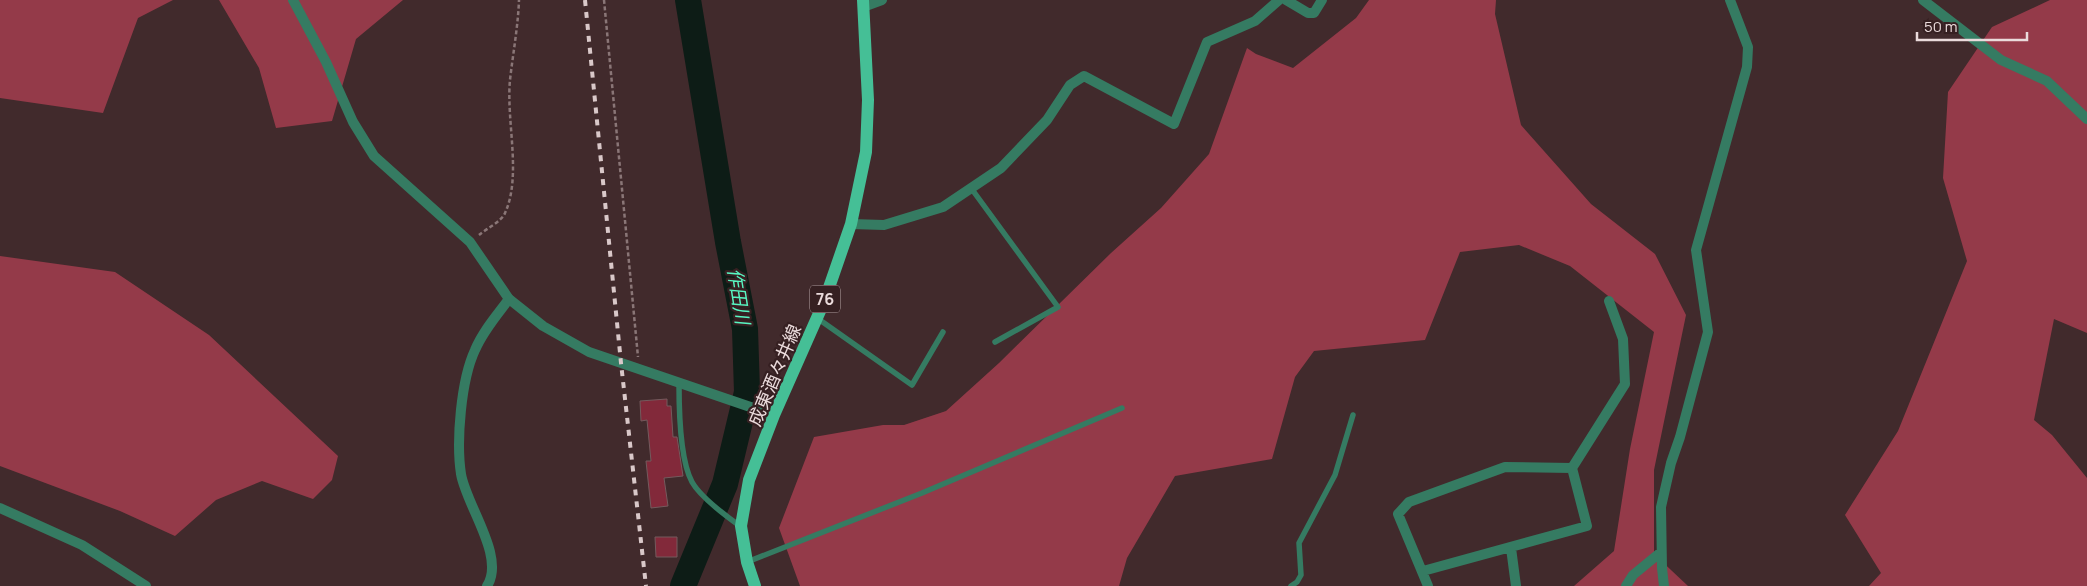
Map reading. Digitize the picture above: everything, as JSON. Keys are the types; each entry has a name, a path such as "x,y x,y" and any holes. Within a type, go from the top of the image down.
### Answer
{"main road":[{"name":"成東酒々井線","path":"755,586 747,562 741,526 749,480 774,415 817,318 851,224 866,152 868,100 863,4"}],"street":[{"path":"293,0 326,62 353,122 374,156 470,242 509,299 543,326 589,352 639,368 679,384 712,392 774,415"},
{"path":"863,4 882,0"},
{"path":"851,224 884,225 943,208 1001,168 1047,120 1070,85 1084,76 1174,124 1207,42 1255,22 1280,0"},
{"path":"1286,0 1308,13 1314,13 1322,0"},
{"path":"1664,586 1661,552 1661,507 1708,332 1696,250 1747,67 1748,47 1730,0"},
{"path":"1923,0 2001,60 2047,81 2087,119"},
{"path":"487,586 492,579 492,559 461,476 458,440 466,385 475,350 509,299"},
{"path":"1423,571 1587,526 1572,468 1625,384 1622,339 1609,301"},
{"path":"1428,586 1398,514 1409,502 1505,467 1572,468"},
{"path":"0,508 82,545 146,586"},
{"path":"1511,548 1516,586"},
{"path":"1626,586 1633,575 1661,552"}],"lane":[{"path":"971,188 1058,307 995,342"},
{"path":"817,318 912,385 943,332"},
{"path":"679,384 680,424 687,470 693,484 724,514 741,526"},
{"path":"747,562 913,496 1122,408"},
{"path":"1291,586 1301,576 1299,543 1335,475 1353,415"}],"path":[{"path":"470,242 505,216 510,200 513,180 509,119 510,80 518,31 518,0"},
{"path":"604,0 639,368"}],"shaded area":[{"path":"0,0 173,0 138,18 103,113 0,98"},
{"path":"219,0 403,0 356,39 332,121 276,128 259,68"},
{"path":"1369,0 1496,0 1495,14 1521,125 1591,204 1655,254 1686,315 1654,470 1654,554 1688,586 1574,586 1614,551 1630,449 1654,332 1570,266 1519,245 1460,252 1425,340 1314,351 1295,377 1272,459 1175,476 1127,558 1119,586 800,586 779,528 814,437 883,425 904,425 946,411 999,363 1111,253 1161,208 1209,154 1247,48 1256,54 1293,68 1356,18"},
{"path":"2050,0 2087,0 2087,333 2054,319 2034,420 2052,435 2087,478 2087,586 1869,586 1881,573 1845,515 1898,431 1967,261 1943,178 1948,92 1992,27"},
{"path":"0,256 115,272 209,335 338,456 332,480 313,499 262,481 216,500 175,536 120,511 0,466"}],"building":[{"path":"667,399 667,406 671,406 673,437 677,437 683,476 664,478 668,506 651,508 646,461 651,461 647,420 641,421 640,401"},
{"path":"655,537 677,537 677,557 656,557"}],"waterway":[{"name":"作田川","path":"683,586 725,484 747,392 745,329 728,242 688,0"}],"railway":[{"path":"585,0 621,363 646,586"}]}
